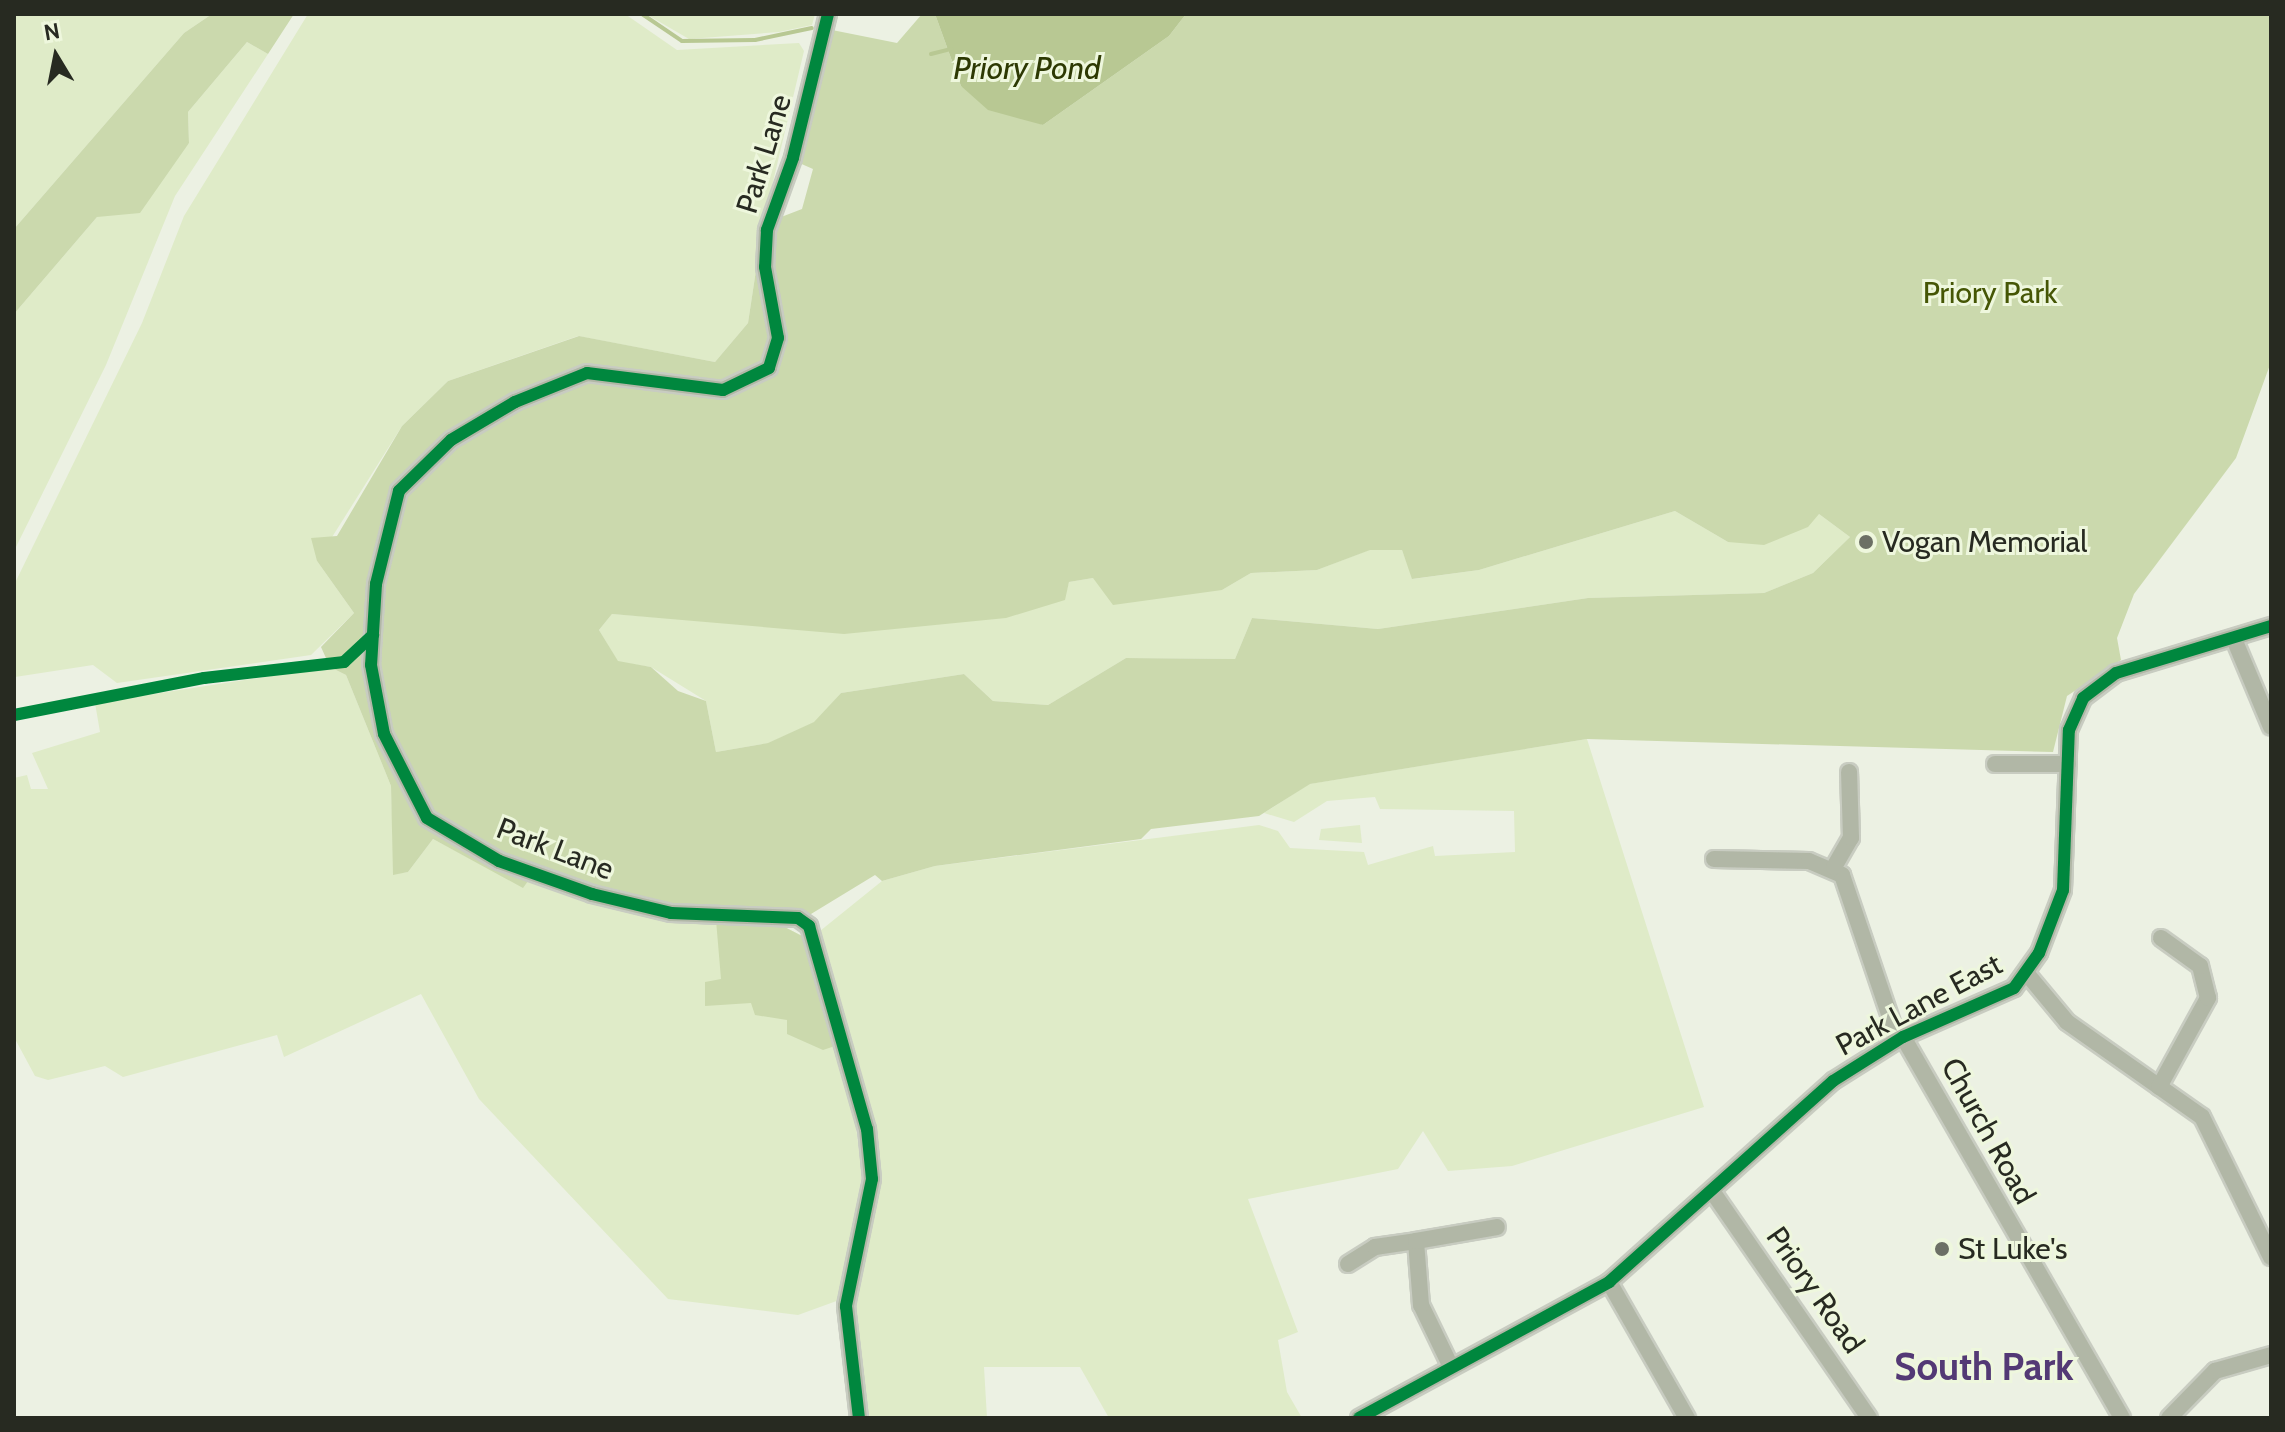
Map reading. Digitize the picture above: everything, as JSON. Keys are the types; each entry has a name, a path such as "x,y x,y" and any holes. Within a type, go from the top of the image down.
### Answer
{"street":[{"name":"Park Lane","path":"828,14 793,158 767,230 765,267 778,338 769,368 723,390 587,373 515,402 451,440 399,491 376,584 371,665 384,734 427,818 499,861 592,894 671,913 798,918 809,926 867,1129 872,1179 846,1306 859,1418"},
{"name":"Park Lane East","path":"1359,1418 1609,1282 1714,1194 1833,1081 1901,1038 1990,1003 2028,975 2068,864 2068,764 2073,716 2094,686 2271,626"},
{"path":"2234,639 2271,727"},
{"path":"1995,764 2068,764"},
{"path":"1714,859 1834,867 1851,838 1849,772"},
{"name":"Church Road","path":"1834,867 1854,903 1901,1038 2122,1418"},
{"path":"2159,1087 2205,1008 2208,988 2200,966 2161,938"},
{"path":"2028,975 2067,1022 2202,1117 2271,1257"},
{"name":"Priory Road","path":"1714,1194 1869,1418"},
{"path":"1348,1264 1375,1247 1497,1227"},
{"path":"1416,1241 1421,1305 1451,1367"},
{"path":"1609,1282 1687,1418"},
{"path":"2169,1418 2215,1371 2271,1355"}],"shaded area":[{"path":"14,14 212,14 184,33 14,229"},
{"path":"308,14 625,14 677,50 799,43 804,51 763,224 748,323 715,362 578,336 448,381 402,426 317,561 354,613 311,655 117,683 93,665 15,677 14,585 142,323 184,216"},
{"path":"646,14 815,14 812,25 779,32 689,39"},
{"path":"247,42 268,54 175,196 106,365 14,551 14,314 97,217 189,143 188,112"},
{"path":"1675,511 1728,542 1819,514 1850,537 1813,573 1764,593 1588,598 1378,629 1252,618 1235,659 1126,658 1048,705 993,701 964,674 841,693 815,722 769,743 716,752 706,701 651,667 618,662 599,630 612,614 680,619 1064,600 1069,582 1093,578 1222,590 1251,573 1317,570 1369,550 1402,550 1413,579 1479,570"},
{"path":"330,667 346,675 391,786 394,874 408,872 433,839 523,887 529,880 598,903 773,921 802,936 855,1118 862,1174 842,1299 798,1315 668,1299 479,1099 421,994 284,1057 277,1035 123,1077 105,1066 48,1080 35,1076 14,1037 14,778 27,775 31,789 48,789 32,753 100,732 95,703"},
{"path":"1587,739 1704,1107 1512,1166 1448,1171 1423,1131 1398,1169 1248,1199 1298,1332 1278,1340 1287,1392 1302,1418 1109,1418 1080,1367 984,1367 987,1418 866,1418 853,1314 880,1177 820,931 882,881 935,866 1259,825 1278,831 1290,848 1364,852 1368,865 1433,846 1435,856 1515,852 1514,811 1380,809 1375,797 1327,801 1294,822 1264,813 1309,784"},
{"path":"1360,825 1362,843 1319,840 1321,829"}],"green space":[{"path":"212,14 294,14 268,54 247,42 188,112 189,143 140,213 97,217 14,314 14,229 184,33"},
{"name":"Priory Park","path":"922,14 935,14 961,86 1043,125 1169,36 1186,14 2271,14 2271,362 2236,458 2134,594 2117,638 2121,660 2067,696 2053,752 1587,739 1310,784 1259,816 1151,829 1141,839 935,866 882,881 875,875 811,914 685,910 537,869 523,888 433,839 408,872 393,875 391,786 346,675 330,667 321,647 354,613 317,561 311,538 337,536 402,426 448,381 579,336 715,362 748,323 763,224 802,209 813,169 797,162 832,30 897,43","holes":["1675,511 1728,542 1764,545 1808,527 1819,514 1850,537 1813,573 1764,593 1588,598 1378,629 1252,618 1235,659 1126,658 1048,705 993,701 964,674 841,693 814,722 768,743 716,752 706,701 678,691 651,667 618,661 599,630 612,614 844,634 1006,618 1065,600 1069,582 1093,578 1113,605 1222,590 1251,573 1317,570 1370,550 1402,550 1412,579 1479,570"]},
{"path":"716,920 773,921 802,936 835,1046 823,1050 787,1034 787,1020 755,1015 751,1003 705,1006 705,982 721,979"}],"water":[{"name":"Priory Pond","path":"935,14 1186,14 1169,36 1043,125 988,110 961,86"}],"waterway":[{"path":"642,14 682,41 755,40 812,28"},
{"path":"931,54 951,49"}],"cycle path":[{"path":"828,14 793,158 767,230 765,267 778,338 769,368 723,390 587,373 515,402 451,440 399,491 376,584 371,665 384,734 427,818 499,861 592,894 671,913 798,918 809,926 867,1129 872,1179 846,1306 859,1418"},
{"path":"1359,1418 1609,1282 1833,1081 1903,1037 2014,988 2039,953 2063,890 2069,730 2083,698 2116,673 2271,626"},
{"path":"14,715 204,678 344,662 373,635"}],"place":[{"name":"Vogan Memorial","path":"1866,542"},
{"name":"St Luke's","path":"1942,1249"}],"district":[{"name":"South Park","path":"1984,1367"}]}
